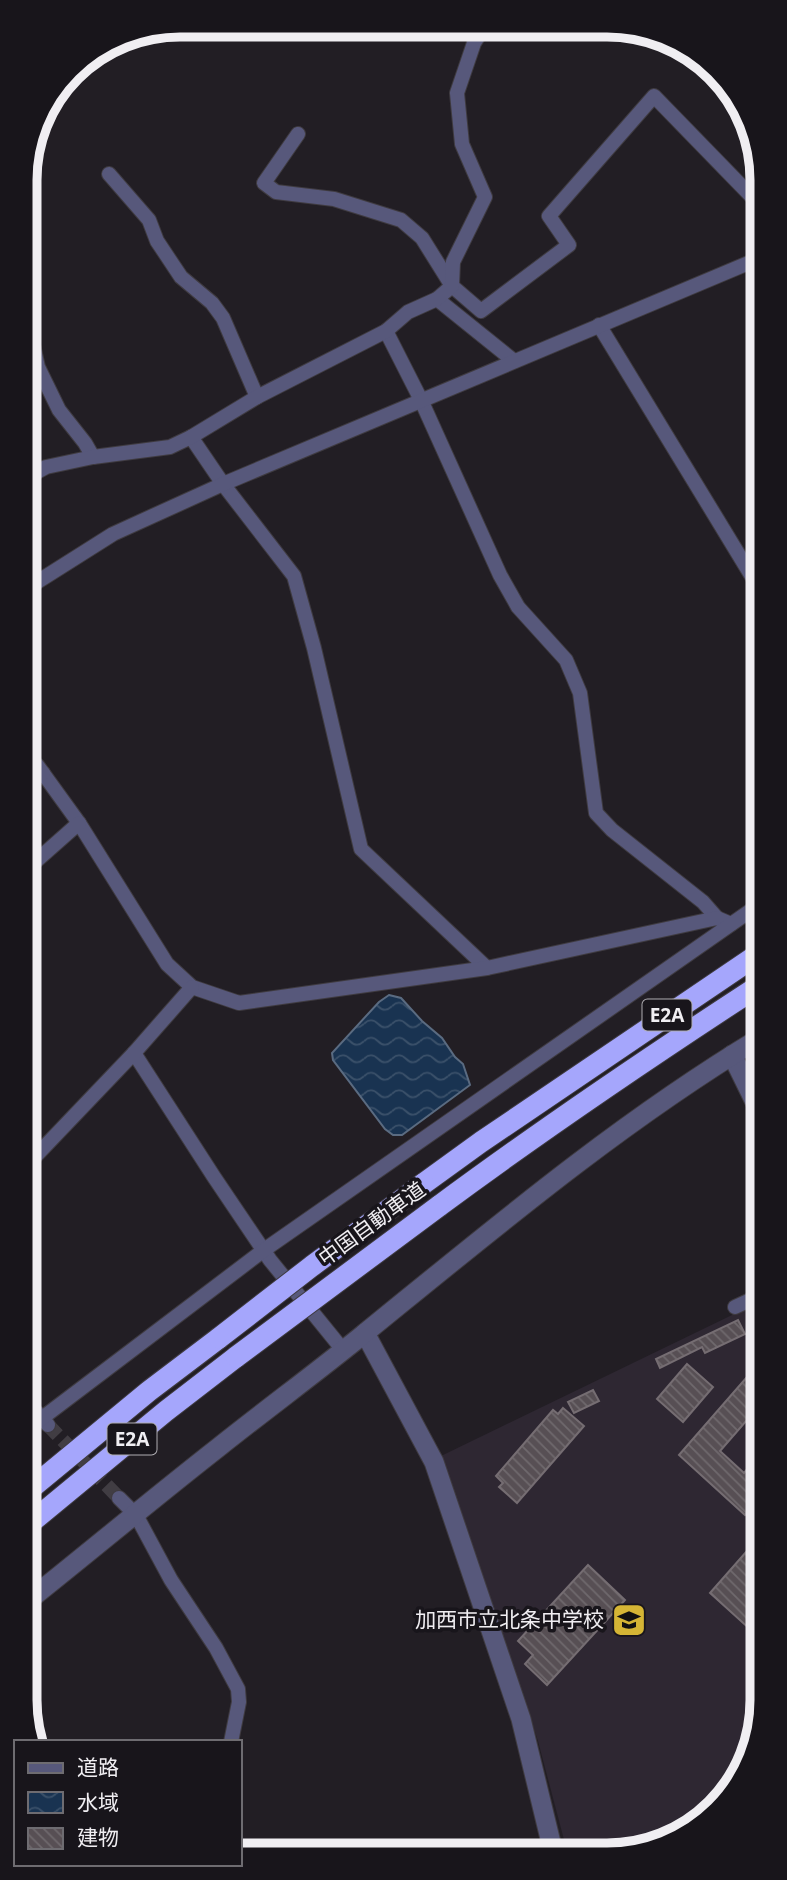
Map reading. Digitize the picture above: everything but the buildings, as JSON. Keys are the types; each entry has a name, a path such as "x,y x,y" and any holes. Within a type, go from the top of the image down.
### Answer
{"highway":[{"name":"中国自動車道","path":"37,1483 149,1391 312,1266 541,1101 750,959"},
{"name":"中国自動車道","path":"37,1517 166,1411 439,1206 556,1122 750,991"}],"street":[{"path":"37,472 46,467 93,457 170,447 257,397 386,331 408,312 437,299 452,286 453,262 485,197 462,144 457,93 478,37"},
{"path":"298,134 264,183 276,192 334,199 401,220 422,238 452,286 481,311 569,245 549,216 654,96 750,195"},
{"path":"109,174 149,220 158,241 181,277 212,303 223,318 257,397"},
{"path":"37,582 113,534 223,484 750,263"},
{"path":"437,299 514,361"},
{"path":"599,325 750,572"},
{"path":"386,331 421,400 500,575 518,607 566,660 580,693 596,813 612,830 724,921"},
{"path":"37,364 59,410 93,457"},
{"path":"191,437 223,484 294,576 314,648 361,849 487,968"},
{"path":"37,765 79,822 167,964 192,986 239,1003 487,968 724,921"},
{"path":"37,778 43,773"},
{"path":"37,860 79,822"},
{"path":"37,1424 45,1421 264,1250 724,921 750,909"},
{"path":"37,1155 134,1053 192,986"},
{"path":"37,1594 512,1213 640,1117 750,1044"},
{"path":"134,1053 264,1250 343,1350"},
{"path":"732,1055 750,1092"},
{"path":"735,1307 750,1300"},
{"path":"365,1333 434,1462 521,1720 551,1843"},
{"path":"37,1412 45,1421"},
{"path":"119,1498 136,1515 171,1580 216,1648 238,1689 239,1702 231,1740"}],"shaded area":[{"name":"加西市立北条中学校","path":"750,1306 750,1710 748,1728 731,1772 715,1795 694,1814 679,1824 644,1838 626,1842 565,1843 538,1741 441,1456"}],"water":[{"path":"389,995 401,998 442,1038 463,1064 470,1085 402,1135 393,1135 385,1129 333,1060 332,1053 379,1002"}],"tunnel":[{"path":"48,1425 119,1498"}],"place":[{"name":"加西市立北条中学校","path":"629,1620"}]}
